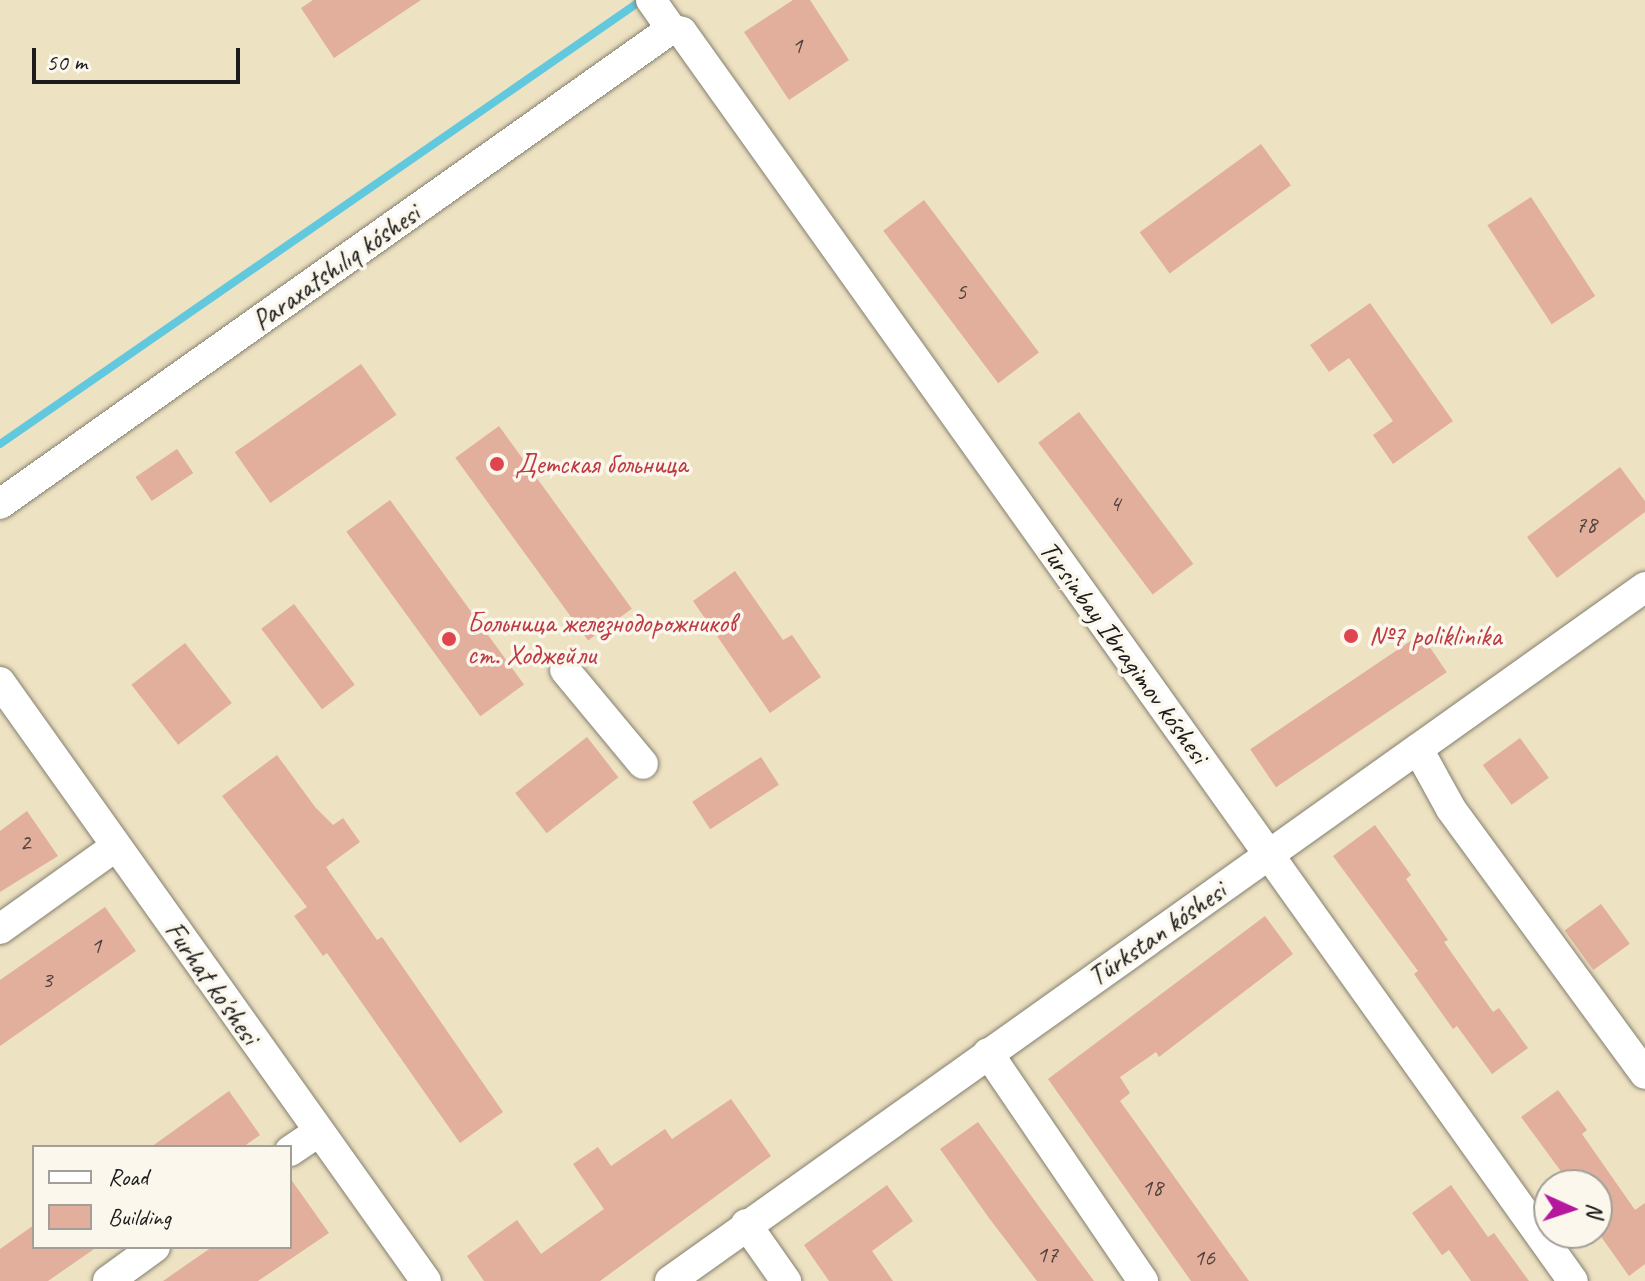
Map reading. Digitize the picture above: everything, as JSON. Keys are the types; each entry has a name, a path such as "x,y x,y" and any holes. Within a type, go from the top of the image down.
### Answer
{"street":[{"name":"Tursinbay Ibragimov kóshesi","path":"651,0 671,29 682,32 1573,1281"},
{"name":"Paraxatshılıq kóshesi","path":"0,504 671,29"},
{"name":"Túrkstan kóshesi","path":"670,1281 1645,587"},
{"path":"565,670 643,764"},
{"name":"Furhat ko'shesi","path":"0,682 426,1281"},
{"path":"1418,749 1451,809 1645,1074"},
{"path":"0,929 115,847"},
{"path":"988,1053 1143,1281"},
{"path":"292,1150 318,1132"},
{"path":"746,1224 786,1281"},
{"path":"108,1281 152,1249"}],"building":[{"path":"313,0 421,0 334,58 301,8"},
{"path":"793,0 810,0 849,60 789,100 744,32"},
{"path":"1261,144 1291,185 1170,273 1140,232"},
{"path":"1531,197 1595,296 1552,324 1487,225"},
{"path":"924,200 1039,353 998,383 883,231"},
{"path":"1370,303 1453,421 1393,464 1373,435 1393,421 1349,358 1329,372 1310,345"},
{"path":"361,364 397,415 270,503 235,452"},
{"path":"1079,412 1193,564 1153,594 1038,443"},
{"path":"499,426 632,609 588,641 455,458"},
{"path":"177,449 193,473 152,501 136,477"},
{"path":"1620,467 1645,501 1645,512 1557,578 1527,537"},
{"path":"390,500 524,684 480,716 346,532"},
{"path":"735,571 783,640 792,635 821,677 770,713 693,601"},
{"path":"294,604 355,685 322,709 261,629"},
{"path":"1421,634 1447,672 1276,787 1250,749"},
{"path":"185,643 232,703 178,745 131,685"},
{"path":"587,737 618,777 547,833 515,793"},
{"path":"1520,738 1549,778 1512,805 1483,765"},
{"path":"277,755 315,807 333,825 343,818 360,842 326,867 377,940 382,937 503,1112 460,1143 327,953 323,956 294,916 307,907 222,796"},
{"path":"761,757 779,785 710,829 692,802"},
{"path":"27,811 58,856 0,892 0,831"},
{"path":"1375,825 1411,875 1406,879 1448,940 1444,942 1493,1012 1499,1008 1528,1048 1492,1074 1457,1026 1453,1029 1414,974 1418,971 1333,856"},
{"path":"1601,904 1630,944 1593,970 1565,930"},
{"path":"105,907 136,951 0,1046 0,980"},
{"path":"1265,916 1293,954 1159,1057 1156,1052 1120,1077 1130,1093 1120,1101 1249,1281 1191,1281 1048,1079"},
{"path":"1558,1090 1587,1130 1582,1134 1606,1169 1559,1169 1521,1117"},
{"path":"229,1091 260,1135 246,1145 154,1145"},
{"path":"731,1099 771,1156 600,1281 484,1281 467,1256 517,1220 541,1254 604,1209 573,1164 598,1147 611,1166 665,1129 672,1139"},
{"path":"978,1122 1094,1281 1037,1281 989,1218 940,1149"},
{"path":"1613,1178 1635,1210 1645,1203 1645,1264 1629,1276 1610,1249 1613,1249"},
{"path":"292,1181 329,1233 258,1281 163,1281 209,1249 292,1249"},
{"path":"887,1185 913,1221 872,1251 893,1281 829,1281 804,1245"},
{"path":"1451,1185 1488,1237 1494,1233 1529,1281 1471,1281 1449,1250 1442,1255 1412,1213"},
{"path":"32,1226 32,1249 94,1249 48,1281 0,1281 0,1249"}],"waterway":[{"path":"0,444 642,0"}],"place":[{"name":"Детская больница","path":"497,464"},
{"name":"№7 poliklinika","path":"1351,636"},
{"name":"Больница железнодорожников ст. Ходжейли","path":"449,639"}]}
